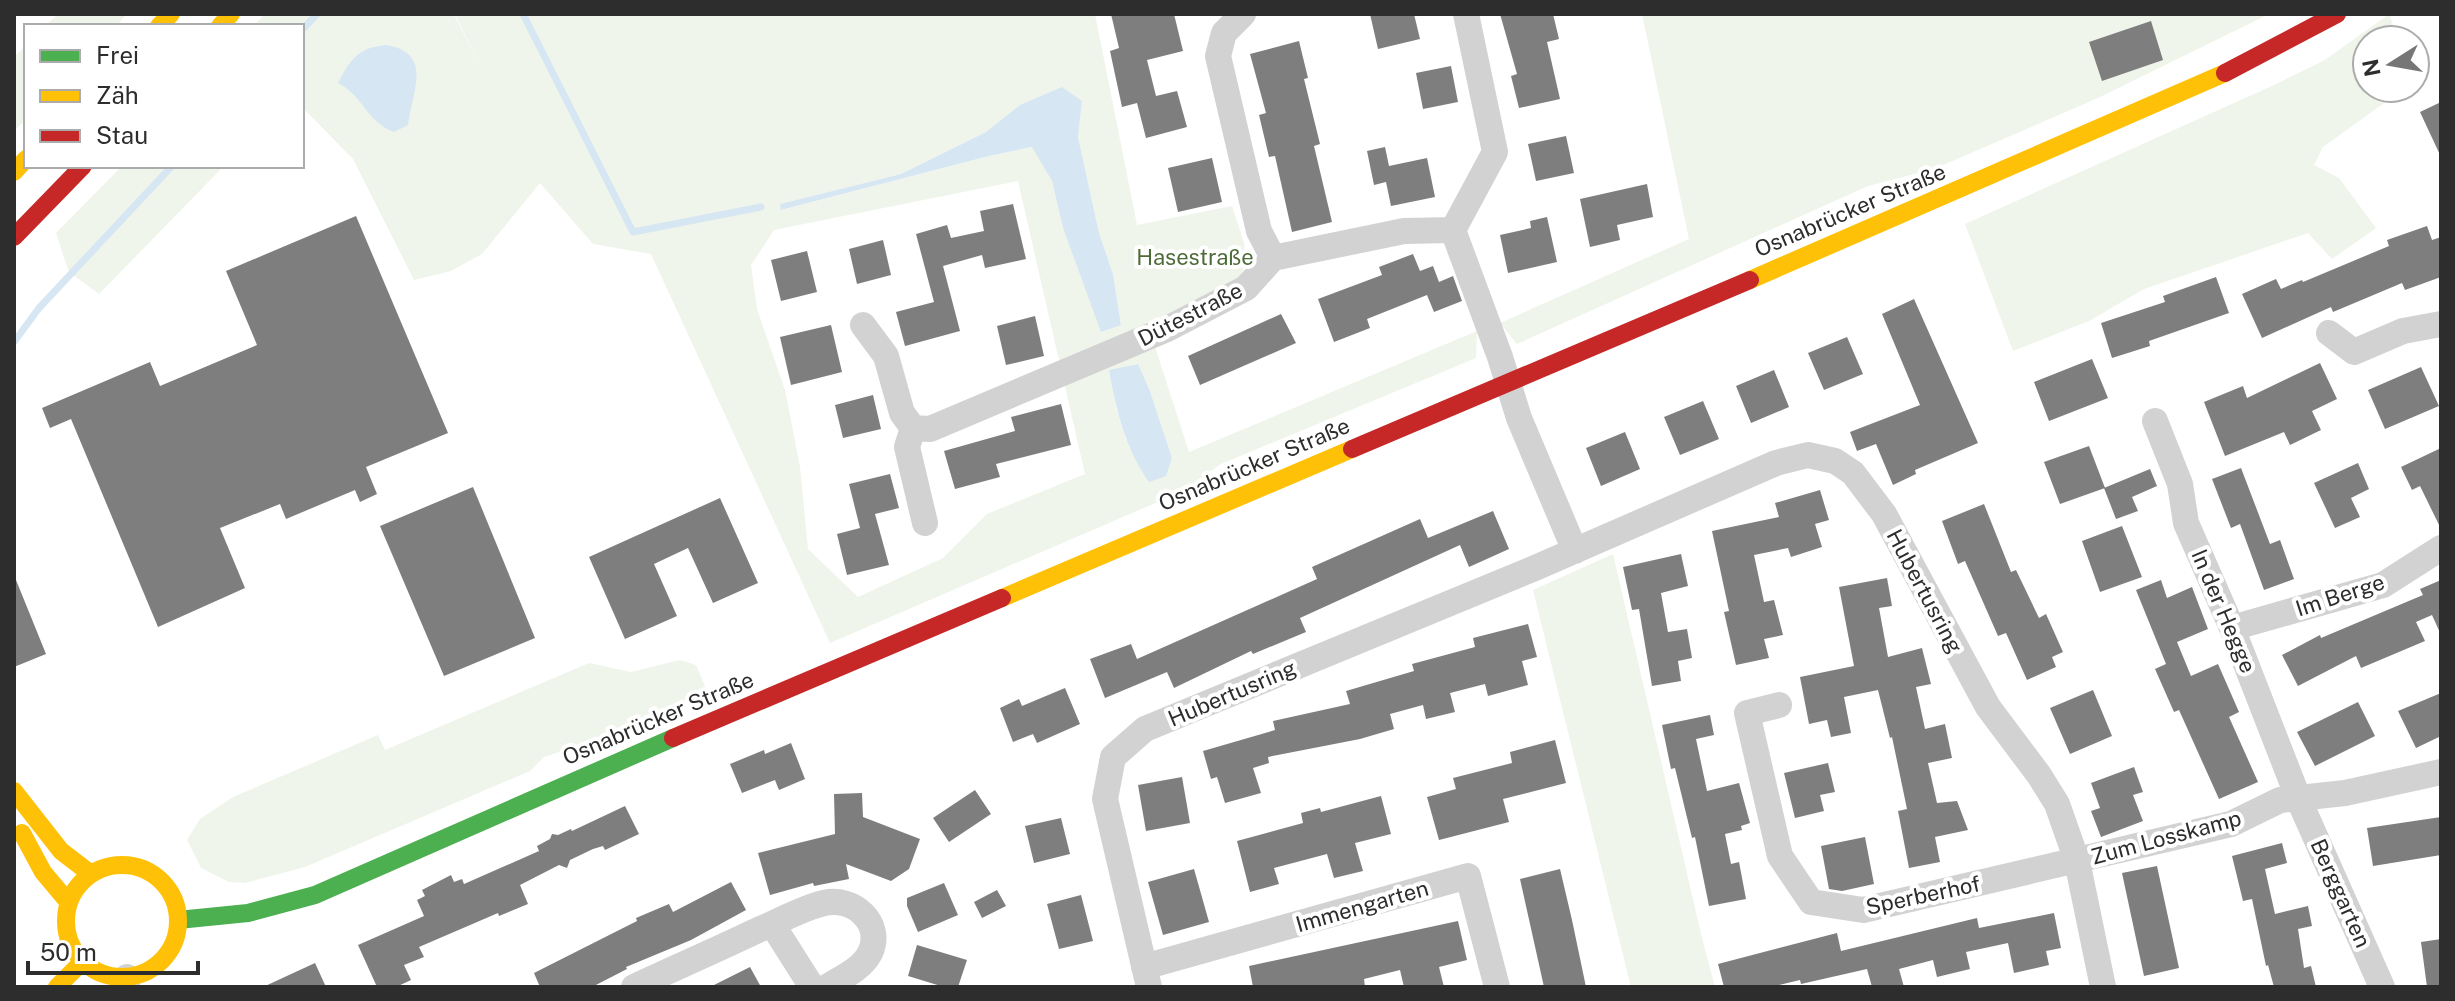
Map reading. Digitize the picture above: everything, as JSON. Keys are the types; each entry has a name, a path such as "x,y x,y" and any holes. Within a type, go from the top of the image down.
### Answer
{"main road":[{"name":"Osnabrücker Straße","path":"178,920 246,914 315,895 567,783 1874,227 2215,78 2337,14"},
{"path":"18,244 49,222 56,195 81,168"},
{"path":"14,791 61,851 91,874"},
{"path":"14,816 43,872 69,903"},
{"path":"116,865 142,869 156,877 168,889 178,920 176,936 163,958 127,982 96,971 83,961 73,949 67,934 66,919 77,886 91,874 116,865"},
{"path":"57,987 83,961"}],"street":[{"path":"1243,14 1224,33 1218,56 1259,231 1273,258 1404,231 1453,230"},
{"path":"1466,14 1495,152 1453,230 1519,418 1575,551"},
{"name":"Dütestraße","path":"913,428 930,429 1167,329 1246,288 1273,258"},
{"path":"2329,333 2354,352 2403,331 2441,324"},
{"path":"863,325 886,356 902,413 913,428 907,447 925,523"},
{"name":"In der Hegge","path":"2155,421 2180,484 2186,523 2232,628 2299,800"},
{"name":"Hubertusring","path":"1147,977 1105,799 1113,757 1145,729 1575,551 1776,463 1808,455 1835,461 1853,473 1884,514 1988,707 2057,804 2077,861 2103,987"},
{"name":"Im Berge","path":"2232,628 2383,585 2441,548"},
{"name":"Sperberhof","path":"1779,705 1747,713 1780,856 1811,902 1863,910 2077,861"},
{"name":"Zum Losskamp","path":"2077,861 2231,824 2280,800 2345,793 2441,772"},
{"name":"Berggarten","path":"2299,800 2382,987"},
{"name":"Immengarten","path":"1147,977 1468,876 1497,987"},
{"path":"634,987 772,924 823,903 840,901 857,907 869,919 873,936 870,953 859,967 827,987"},
{"path":"772,924 812,987"}],"green space":[{"path":"58,14 127,14 118,24 47,24"},
{"name":"Hasestraße","path":"265,14 454,14 484,74 455,14 1095,14 1137,225 1232,206 1244,243 1246,261 1236,281 1148,325 1189,452 1477,331 1476,358 1221,464 1181,492 830,643 651,254 593,244 540,183 482,254 451,271 414,280 353,159 304,109 304,24 255,24","holes":["1082,101 1078,137 1099,233 1113,274 1121,324 1102,332 1063,228 1052,181 1033,147 782,210 780,204 901,174 986,132 1020,105","1018,181 1085,474 987,514 943,558 858,597 808,549 800,467 785,390 757,309 751,265 774,230","1137,364 1150,391 1172,458 1126,440 1109,371"]},
{"path":"1642,14 2269,14 2098,98 1934,169 1868,186 1517,344 1500,323 1689,239"},
{"path":"2389,14 2393,24 2375,24"},
{"path":"2351,41 2351,104 2383,104 2323,147 2314,165 2339,178 2376,228 2332,259 2308,233 2144,289 2089,321 2013,351 1965,224 2325,60"},
{"path":"24,47 24,121 14,131 14,57"},
{"path":"120,168 222,168 99,294 69,272 56,233"},
{"path":"1613,554 1715,987 1631,987 1533,590"},
{"path":"680,660 696,665 708,693 631,728 544,757 530,771 305,867 245,883 229,882 201,868 187,840 200,819 233,797 378,735 385,750 589,663 631,672"}],"water":[{"path":"386,45 401,49 410,56 416,75 408,125 394,132 377,122 347,88 338,83 361,52"},
{"path":"1062,87 1082,101 1078,137 1099,233 1113,274 1121,325 1101,332 1063,228 1052,181 1032,147 781,210 780,204 901,174 986,132 1020,105"},
{"path":"1138,364 1172,458 1166,476 1149,482 1123,428 1109,370"}],"building":[{"path":"1111,14 1174,14 1183,51 1147,60 1156,96 1177,91 1187,127 1146,138 1137,103 1122,107 1110,51 1119,48"},
{"path":"1370,14 1414,14 1420,39 1378,49"},
{"path":"1500,14 1553,14 1559,39 1547,42 1560,99 1519,108 1511,76 1517,74"},
{"path":"2151,21 2163,60 2102,81 2089,42"},
{"path":"1299,41 1308,78 1304,79 1320,144 1314,146 1332,222 1292,232 1275,156 1269,157 1259,115 1266,113 1250,54"},
{"path":"1451,66 1458,102 1423,109 1416,73"},
{"path":"2441,102 2441,157 2420,112"},
{"path":"1566,136 1574,173 1536,181 1528,144"},
{"path":"1385,147 1389,166 1427,158 1435,197 1391,206 1386,182 1374,185 1367,151"},
{"path":"1212,158 1222,202 1178,212 1168,168"},
{"path":"1647,184 1653,217 1617,225 1620,240 1590,247 1580,199"},
{"path":"1013,204 1026,259 985,268 982,255 943,266 960,331 905,346 896,312 934,302 916,234 947,225 951,238 984,231 980,211"},
{"path":"356,216 448,433 366,467 377,494 360,502 355,490 286,519 280,504 220,528 245,588 158,627 71,419 50,428 42,408 150,362 160,386 257,345 226,271"},
{"path":"1547,217 1557,262 1508,273 1500,235 1531,228 1530,221"},
{"path":"2427,226 2432,240 2441,237 2441,277 2405,290 2402,283 2333,312 2331,307 2262,338 2242,294 2276,279 2281,289 2303,282 2389,246 2387,240"},
{"path":"883,240 891,275 857,284 849,249"},
{"path":"807,251 817,292 781,301 771,260"},
{"path":"1413,254 1420,271 1433,266 1439,282 1453,276 1462,301 1434,312 1427,295 1367,319 1370,328 1334,342 1318,299 1382,275 1379,267"},
{"path":"2216,277 2229,313 2149,341 2150,346 2112,358 2101,323 2165,302 2163,296"},
{"path":"1914,299 1978,443 1915,470 1916,474 1893,485 1876,444 1857,451 1850,432 1920,405 1882,314"},
{"path":"1281,314 1296,343 1200,385 1188,356"},
{"path":"1035,316 1044,356 1006,365 997,326"},
{"path":"831,325 842,372 791,385 780,337"},
{"path":"1847,337 1863,374 1824,390 1808,353"},
{"path":"2092,359 2108,398 2049,421 2034,382"},
{"path":"2320,363 2337,399 2312,411 2321,430 2290,445 2284,432 2225,456 2204,402 2243,386 2247,398"},
{"path":"2421,367 2439,406 2385,429 2368,390"},
{"path":"1774,370 1789,407 1751,423 1736,386"},
{"path":"873,395 881,429 843,438 835,405"},
{"path":"1703,401 1719,439 1680,455 1664,417"},
{"path":"1061,404 1071,445 996,464 1000,477 955,489 944,451 1015,431 1011,417"},
{"path":"1625,432 1640,469 1601,486 1586,448"},
{"path":"2089,446 2105,488 2060,504 2044,462"},
{"path":"2441,448 2441,529 2420,486 2412,490 2401,467"},
{"path":"2358,463 2369,489 2351,498 2360,517 2335,528 2314,483"},
{"path":"2241,468 2270,544 2280,540 2294,579 2264,590 2240,524 2231,528 2212,479"},
{"path":"2150,469 2157,486 2132,497 2138,511 2116,519 2104,488"},
{"path":"890,474 899,508 875,514 889,565 847,575 837,534 860,528 849,484"},
{"path":"473,487 535,638 444,676 380,526"},
{"path":"1820,490 1829,520 1815,524 1822,547 1791,557 1788,548 1754,555 1764,602 1774,600 1783,635 1764,639 1769,658 1736,665 1724,612 1729,611 1712,531 1779,517 1775,503"},
{"path":"720,498 758,583 713,603 688,548 654,564 677,616 625,639 589,557"},
{"path":"1984,504 2011,572 2016,570 2039,618 2046,614 2063,652 2052,657 2056,667 2027,680 2006,633 1998,636 1965,561 1958,564 1942,521"},
{"path":"1493,511 1509,549 1469,567 1460,545 1300,618 1306,632 1253,654 1251,651 1174,688 1167,672 1105,698 1090,659 1131,644 1137,659 1317,579 1312,567 1420,519 1428,538"},
{"path":"2122,526 2142,577 2100,592 2082,541"},
{"path":"1681,554 1688,586 1661,593 1668,632 1687,629 1692,658 1678,661 1681,681 1652,686 1639,609 1632,610 1623,567"},
{"path":"14,575 46,654 14,667"},
{"path":"1887,578 1892,606 1879,608 1888,657 1922,648 1931,684 1916,687 1925,729 1945,724 1952,758 1928,763 1937,803 1957,801 1968,830 1935,837 1940,862 1909,868 1898,811 1907,809 1892,737 1878,690 1844,697 1851,733 1831,737 1827,720 1809,724 1800,677 1854,666 1839,587"},
{"path":"2161,580 2167,598 2192,587 2208,629 2177,642 2191,676 2218,664 2239,712 2229,717 2258,782 2219,799 2179,710 2174,712 2155,669 2166,664 2136,590"},
{"path":"2441,580 2441,635 2432,615 2416,622 2425,641 2361,668 2356,656 2298,686 2282,655 2320,635 2321,638 2423,595 2420,589"},
{"path":"1528,624 1537,657 1522,661 1528,685 1488,696 1485,684 1450,693 1455,712 1426,719 1423,705 1390,714 1394,729 1268,757 1269,763 1253,768 1261,793 1225,803 1217,777 1211,779 1203,751 1275,730 1273,721 1350,704 1346,691 1414,671 1412,664 1475,647 1473,638"},
{"path":"1065,688 1080,724 1037,743 1033,734 1013,742 1000,708 1019,699 1022,706"},
{"path":"2093,690 2112,736 2070,754 2050,708"},
{"path":"2441,693 2441,736 2416,748 2398,711"},
{"path":"2358,702 2375,736 2315,766 2297,732"},
{"path":"1710,715 1714,735 1696,739 1707,791 1739,783 1750,823 1741,826 1742,830 1725,834 1731,864 1739,862 1746,899 1709,906 1695,837 1692,838 1675,768 1671,769 1662,725"},
{"path":"1555,740 1566,783 1503,799 1509,822 1439,840 1427,797 1456,789 1453,778 1512,763 1510,752"},
{"path":"791,743 805,779 779,790 775,780 742,793 730,764"},
{"path":"1828,763 1835,792 1820,795 1824,811 1795,818 1784,773"},
{"path":"2134,767 2143,792 2133,795 2143,821 2101,837 2091,811 2100,808 2091,783"},
{"path":"1182,777 1190,823 1146,831 1138,785"},
{"path":"975,790 991,814 949,842 933,818"},
{"path":"862,793 863,817 920,839 909,869 891,881 846,864 849,879 814,886 813,883 770,895 758,853 835,834 834,794"},
{"path":"1381,796 1391,834 1355,843 1363,871 1334,878 1327,854 1274,868 1279,884 1250,892 1237,841 1303,823 1301,813 1320,808 1321,812"},
{"path":"625,806 639,834 605,850 603,846 593,849 570,860 567,868 559,865 520,885 528,904 499,916 498,913 419,947 424,957 404,965 411,980 396,987 377,987 358,945 424,916 417,900 425,896 422,890 451,875 454,882 462,879 464,884 539,851 537,846 550,839 552,834 572,831"},
{"path":"2441,817 2441,855 2373,866 2367,828"},
{"path":"1061,818 1070,854 1034,863 1025,826"},
{"path":"1865,837 1874,884 1842,891 1829,889 1821,846"},
{"path":"2282,843 2287,863 2265,869 2275,914 2308,906 2312,926 2298,929 2304,968 2311,966 2316,987 2274,987 2266,966 2252,899 2243,901 2232,856"},
{"path":"2157,866 2179,968 2144,976 2122,873"},
{"path":"1194,869 1209,922 1163,935 1148,882"},
{"path":"1560,869 1586,987 1544,987 1520,879"},
{"path":"731,882 746,910 691,940 626,967 592,987 540,987 534,973 637,921 636,918 669,904 673,912"},
{"path":"944,883 958,915 918,932 907,906 907,898"},
{"path":"997,890 1006,906 982,918 974,902"},
{"path":"1081,895 1093,941 1059,949 1047,904"},
{"path":"2054,913 2061,948 2046,951 2049,965 2014,973 2008,943 1966,952 1970,969 1937,977 1933,960 1899,969 1904,987 1872,987 1867,969 1801,984 1800,980 1770,987 1724,987 1718,964 1837,933 1841,951 1977,918 1979,928"},
{"path":"1458,921 1467,960 1439,967 1444,987 1404,987 1400,970 1364,979 1365,987 1253,987 1249,966"},
{"path":"2441,939 2441,987 2427,987 2421,942"},
{"path":"917,945 967,960 958,987 944,987 908,976"},
{"path":"315,963 326,987 263,987"},
{"path":"750,967 761,987 710,987"}],"waterway":[{"path":"304,28 317,14"},
{"path":"523,14 633,232 761,207"},
{"path":"14,342 39,308 170,168"}],"traffic: fast":[{"path":"178,920 248,913 315,895 673,738"}],"traffic: slow":[{"path":"161,24 171,14"},
{"path":"222,24 231,14"},
{"path":"1750,280 2225,73"},
{"path":"14,172 24,161"},
{"path":"1002,598 1352,449"},
{"path":"14,791 61,851 91,874"},
{"path":"22,833 43,872 69,903"},
{"path":"122,865 143,870 161,882 173,900 178,921 173,942 161,960 143,972 122,977 101,972 83,960 71,942 66,921 71,900 83,882 101,870 122,865"},
{"path":"57,987 83,961"}],"traffic: jam":[{"path":"2225,73 2337,14"},
{"path":"14,237 81,168"},
{"path":"1352,449 1750,280"},
{"path":"673,738 1002,598"}]}
